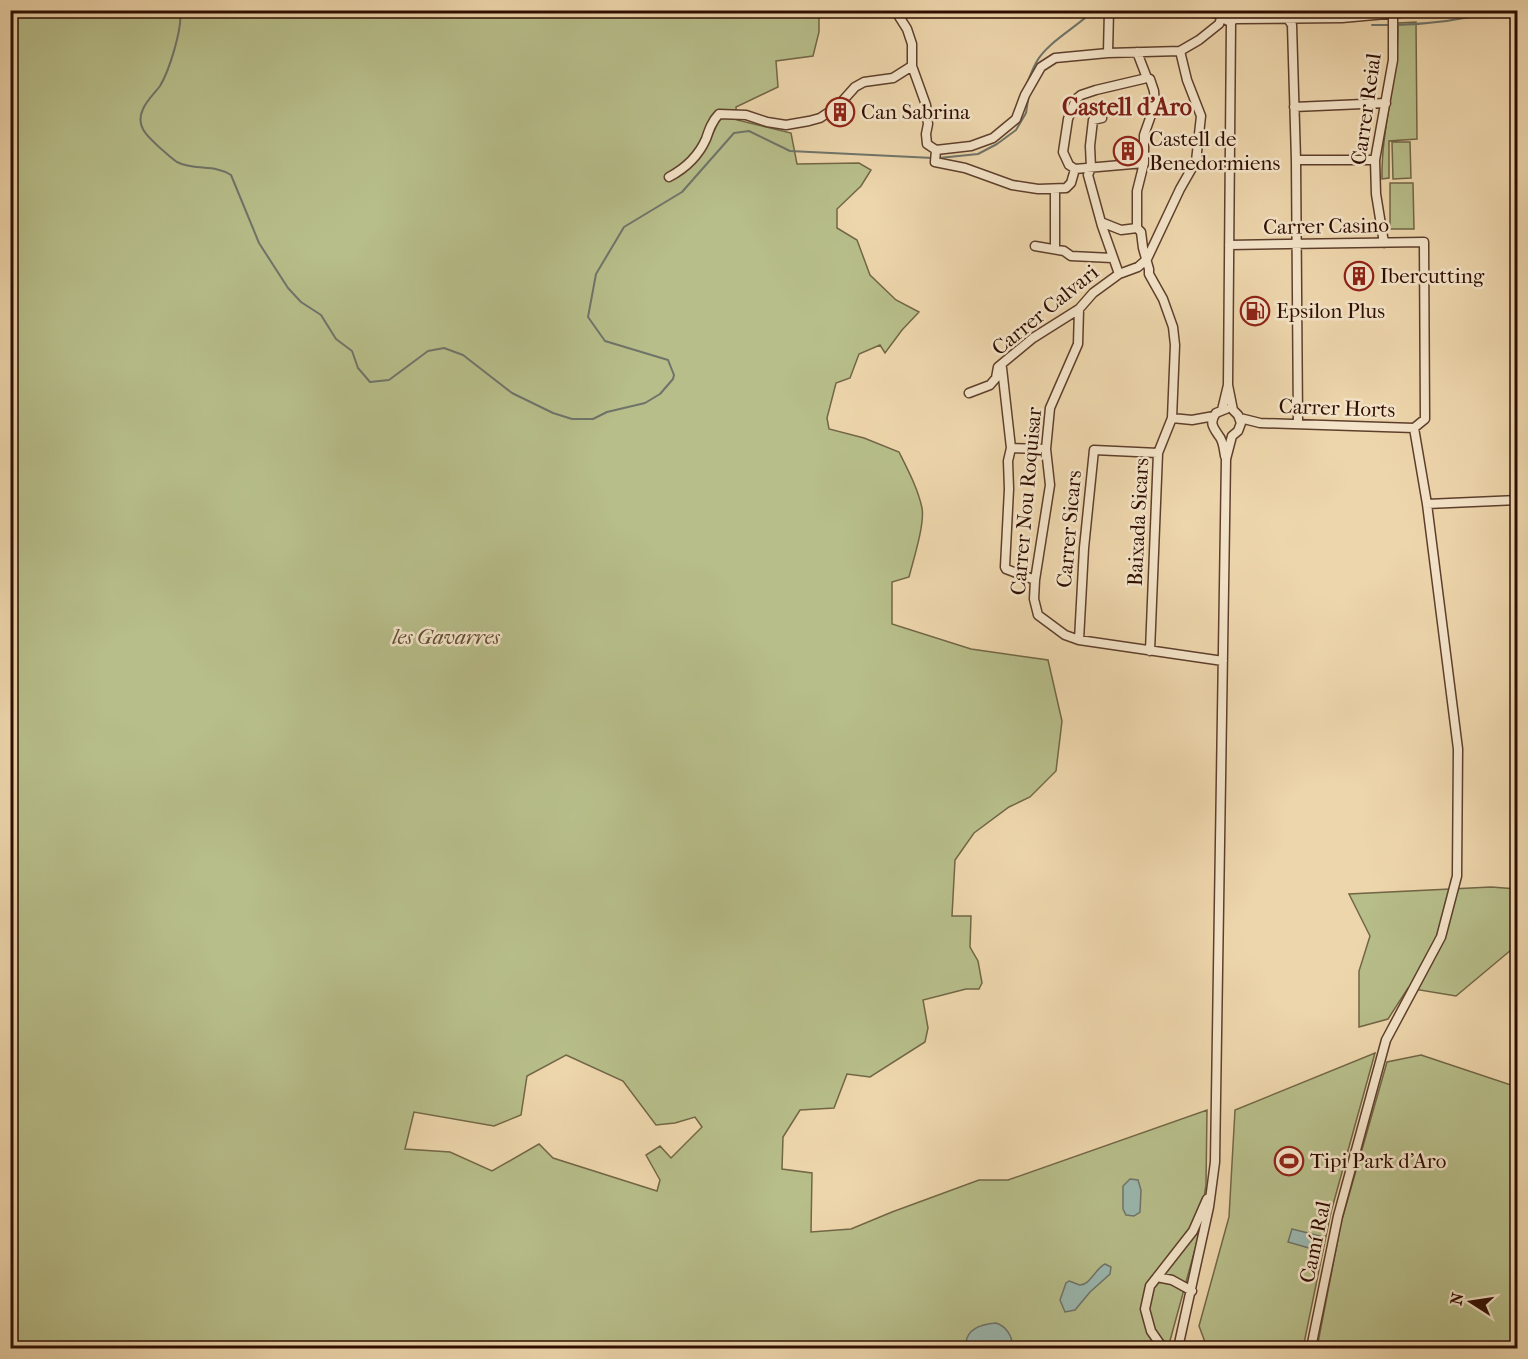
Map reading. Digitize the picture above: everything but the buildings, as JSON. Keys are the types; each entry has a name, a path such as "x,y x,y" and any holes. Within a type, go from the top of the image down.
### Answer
{"street":[{"path":"895,10 907,29 912,44 912,65 926,105 927,144 936,151 971,146 993,138 1016,119 1025,94 1041,67 1055,58 1108,52 1180,51 1219,24 1219,15 1234,20 1253,14 1288,18 1390,15 1430,10"},
{"path":"1108,52 1109,10"},
{"path":"1178,1348 1213,1184 1226,459 1232,436 1240,423 1233,410 1228,385 1234,20 1241,10"},
{"name":"Carrer Reial","path":"1384,243 1376,194 1375,160 1393,60 1390,15"},
{"path":"1288,18 1292,25 1296,160 1298,424"},
{"path":"1149,274 1138,267 1147,259 1196,160 1201,116 1187,80 1180,51"},
{"name":"Baixada Sicars","path":"1137,52 1147,78 1150,79 1155,104 1144,135 1144,163 1137,191 1137,228 1141,232 1149,274 1163,299 1173,327 1176,345 1172,418 1158,453 1150,651"},
{"path":"669,177 696,157 713,120 719,114 746,115 786,125 809,121 820,118 838,106 855,87 864,82 893,78 912,65"},
{"path":"1144,163 1075,169 1069,165 1063,152 1068,119 1076,99 1096,90 1147,78"},
{"path":"1294,106 1386,103"},
{"path":"1102,118 1093,120 1090,146 1091,168 1088,175 1112,258 1119,274"},
{"path":"936,151 935,162 965,168 1012,185 1038,189 1066,188 1071,183 1075,169"},
{"path":"1296,160 1375,160"},
{"path":"1055,189 1055,249"},
{"path":"1101,222 1121,230 1137,228"},
{"name":"Carrer Casino","path":"1229,245 1424,242 1425,419 1414,428"},
{"path":"1035,246 1064,250 1071,256 1112,258"},
{"name":"Carrer Calvari","path":"969,393 990,385 1002,364 1033,338 1079,309 1093,293 1119,274 1138,267"},
{"name":"Carrer Nou Roquisar","path":"1079,309 1078,344 1053,399 1046,449 1050,485 1035,580 1034,599 1038,615 1065,635 1079,640 1223,661"},
{"path":"1002,364 1001,375 1011,448 1008,461 1005,567 1006,570 1035,580"},
{"path":"1222,410 1228,385"},
{"path":"1192,420 1214,416 1222,410 1233,410"},
{"path":"1213,428 1214,416"},
{"path":"1172,418 1192,420 1213,428 1220,436 1226,459"},
{"name":"Carrer Horts","path":"1240,423 1414,428"},
{"name":"Camí Ral","path":"1311,1348 1338,1216 1386,1040 1441,937 1457,876 1458,749 1427,504 1414,428"},
{"path":"1220,436 1232,436"},
{"path":"1011,448 1046,449"},
{"name":"Carrer Sicars","path":"1079,640 1084,548 1094,450 1158,453"},
{"path":"1427,504 1518,500"},
{"path":"1167,1348 1160,1344 1151,1331 1145,1308 1150,1286 1193,1231 1213,1184"},
{"path":"1157,1277 1172,1280 1192,1291"}],"green space":[{"name":"les Gavarres","path":"10,11 819,11 819,32 813,56 776,61 778,87 736,107 737,120 791,133 797,164 859,163 871,170 861,186 837,209 837,228 857,240 870,275 896,300 919,312 885,353 880,345 859,354 850,378 836,383 827,418 829,429 864,438 899,452 920,501 922,523 909,577 892,582 892,624 971,649 1048,660 1062,721 1056,771 1030,797 1009,807 974,833 955,860 952,916 971,916 970,947 978,961 982,983 979,989 966,989 923,1000 928,1028 925,1042 870,1077 847,1074 834,1108 800,1110 783,1137 782,1169 812,1173 811,1232 851,1229 979,1180 1008,1180 1207,1110 1206,1185 1197,1242 1168,1348 11,1348","holes":["566,1055 623,1081 656,1125 675,1123 695,1117 702,1127 671,1158 660,1146 646,1155 660,1180 657,1191 553,1158 539,1144 492,1171 450,1152 405,1149 414,1112 494,1126 521,1115 527,1076"]},
{"path":"1416,22 1417,139 1389,141 1389,178 1382,179 1384,140 1398,43 1398,23"},
{"path":"1392,142 1410,142 1411,178 1393,179"},
{"path":"1390,183 1413,183 1414,229 1390,229"},
{"path":"1491,887 1517,889 1517,945 1456,996 1408,988 1388,1019 1359,1027 1359,971 1370,936 1349,894"},
{"name":"Tipi Park d'Aro","path":"1375,1053 1331,1212 1303,1348 1213,1348 1205,1342 1199,1326 1229,1217 1235,1110"},
{"path":"1421,1055 1517,1087 1517,1348 1317,1348 1341,1223 1387,1062"}],"water":[{"path":"1130,1179 1138,1180 1141,1190 1140,1212 1134,1216 1126,1215 1123,1209 1123,1186"},
{"path":"1292,1229 1320,1236 1316,1250 1288,1242"},
{"path":"1105,1264 1111,1267 1110,1274 1075,1310 1065,1312 1060,1300 1066,1283 1069,1281 1084,1284"},
{"path":"996,1323 1009,1332 1013,1348 1000,1348 994,1343 966,1342 973,1330"}],"waterway":[{"path":"180,10 177,38 167,70 160,86 143,109 141,126 147,135 177,162 218,170 231,175 259,243 288,288 301,302 321,315 336,339 352,351 358,368 370,382 389,380 428,351 444,348 463,355 512,393 553,413 572,419 593,419 607,412 645,403 660,394 674,375 668,360 605,341 588,317 596,274 624,227 682,192 734,133 749,131 790,151 933,158"},
{"path":"1027,83 1042,54 1094,10"},
{"path":"1199,10 1214,18"},
{"path":"1396,25 1423,24 1502,10"},
{"path":"1372,25 1391,25"},
{"path":"939,158 978,154 997,144 1016,130 1026,113 1029,94"}],"place":[{"name":"Can Sabrina","path":"840,112"},
{"name":"Castell de Benedormiens","path":"1128,151"},
{"name":"Ibercutting","path":"1359,276"},
{"name":"Epsilon Plus","path":"1255,311"},
{"name":"Tipi Park d'Aro","path":"1289,1161"}],"district":[{"name":"Castell d'Aro","path":"1127,107"}]}
